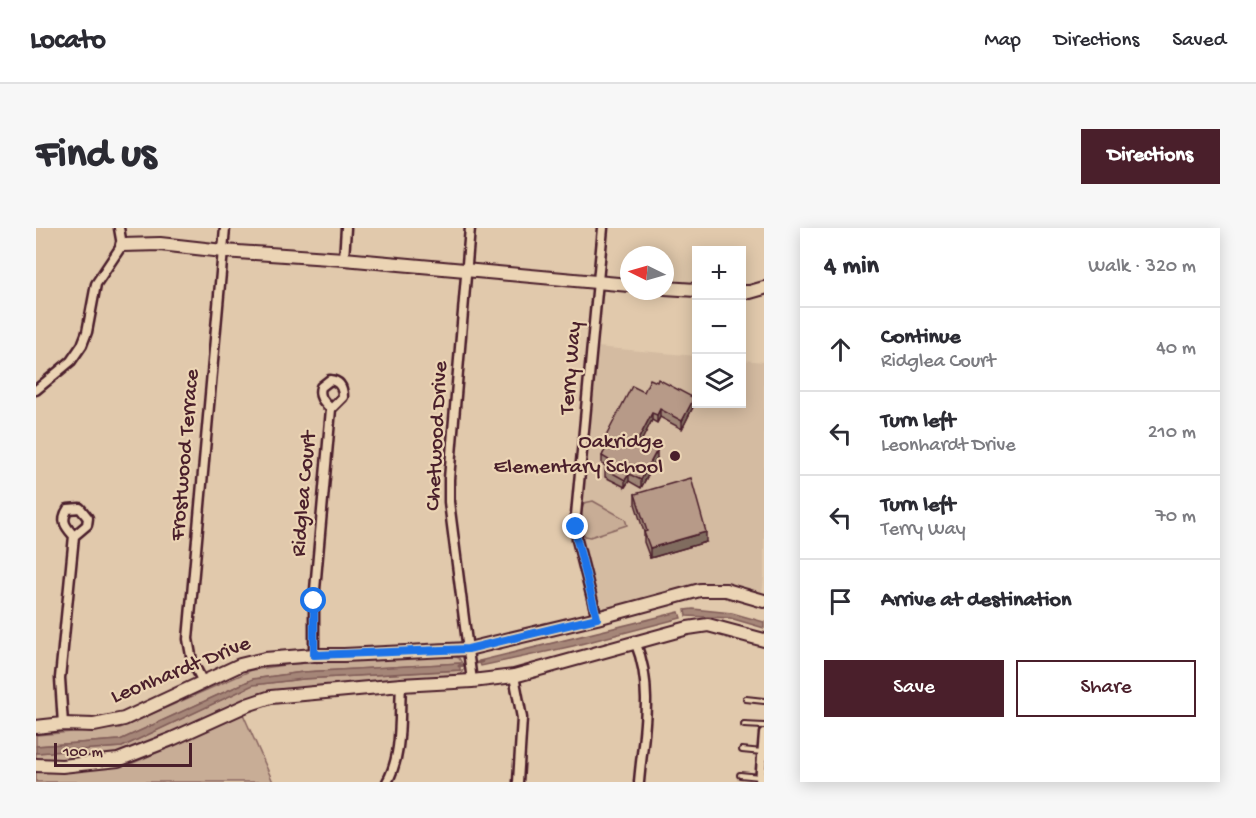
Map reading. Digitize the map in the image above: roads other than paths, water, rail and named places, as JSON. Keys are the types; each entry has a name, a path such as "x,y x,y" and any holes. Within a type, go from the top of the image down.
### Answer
{"street":[{"path":"36,390 71,361 82,345 87,332 96,284 122,245 119,228"},
{"name":"Frostwood Terrace","path":"203,682 192,661 188,639 225,228"},
{"path":"344,259 346,228"},
{"name":"Chetwood Drive","path":"470,228 449,490 472,676"},
{"name":"Terry Way","path":"597,618 577,540 576,515 603,228"},
{"path":"122,245 160,244 620,284"},
{"path":"746,292 764,288"},
{"path":"674,289 692,290"},
{"name":"Ridglea Court","path":"314,655 314,601 331,409"},
{"path":"63,724 60,678 74,536"},
{"name":"Leonhardt Drive","path":"36,727 63,724 94,725 124,719 240,665 265,659 314,655 469,654 700,590 726,590 764,601"},
{"path":"36,765 62,766 118,760 271,697 472,676 514,676 688,628 708,625 764,640"},
{"path":"636,644 644,662 647,696 639,782"},
{"path":"514,676 522,718 518,782"},
{"path":"387,782 397,758 401,685"},
{"path":"760,780 764,734"}],"lane":[{"path":"746,699 764,701"},
{"path":"744,725 764,726"},
{"path":"742,750 763,757"},
{"path":"740,775 760,780"}],"waterway":[{"path":"459,666 482,662"}],"place":[{"name":"Oakridge Elementary School","path":"675,456"}]}
